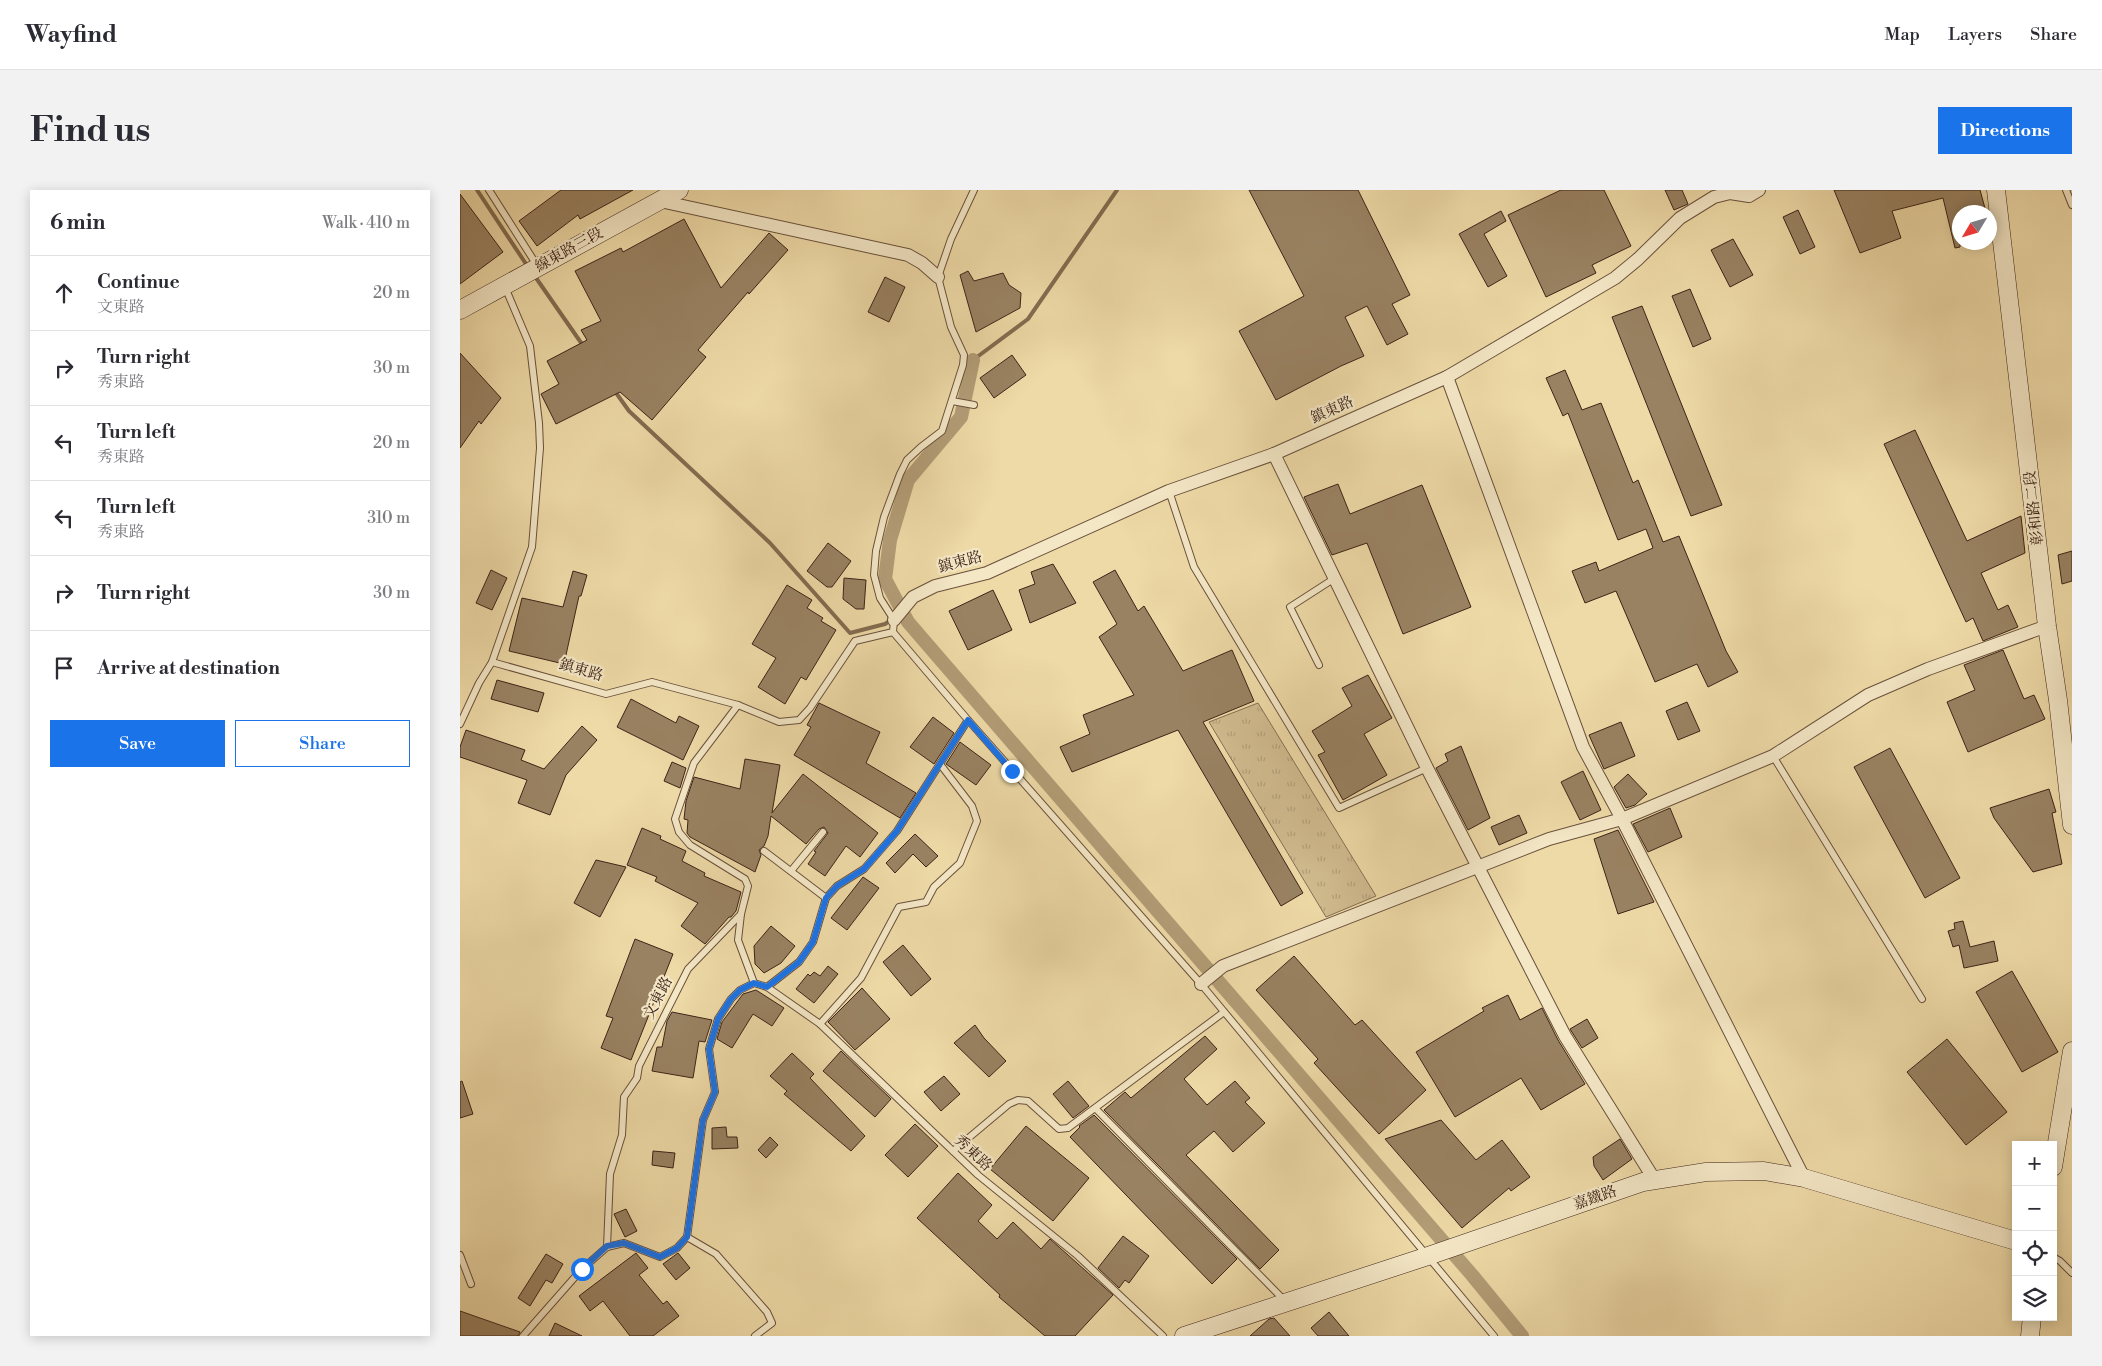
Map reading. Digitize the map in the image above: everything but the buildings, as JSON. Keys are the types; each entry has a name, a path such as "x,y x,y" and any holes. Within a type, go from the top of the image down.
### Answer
{"main road":[{"name":"線東路三段","path":"460,310 679,190"},
{"name":"彰和路二段","path":"1996,190 2047,626 2070,782 2072,825"},
{"path":"2057,1143 2072,1051"},
{"name":"嘉鐵路","path":"1184,1336 1654,1179 1706,1172 1764,1171 1804,1178 2012,1241"},
{"path":"2030,1336 2032,1321"}],"street":[{"name":"鎮東路","path":"894,626 913,597 936,586 988,573 1168,492 1274,454 1447,378 1615,278 1638,259 1680,218 1714,198 1730,193 1749,196 1759,190"},
{"path":"660,201 908,255 922,263 938,277"},
{"path":"1447,378 1583,748 1622,820 1804,1178"},
{"path":"1274,454 1427,768 1565,1036 1654,1179"},
{"path":"1205,980 1223,966 1549,838 1622,820 1773,756 1868,695 1928,669 2047,626"}],"lane":[{"path":"489,190 538,267"},
{"path":"974,190 951,239 938,277 951,327 964,355 942,431 907,460 884,517 876,551 874,575 880,598 894,626 968,720 1205,980 1224,1012 1432,1254 1494,1336"},
{"path":"2066,190 2072,205"},
{"path":"460,724 479,683 492,662 532,547 540,448 539,422 530,346 504,286"},
{"path":"952,401 974,405"},
{"path":"1168,492 1194,567 1339,808 1427,768"},
{"path":"1320,665 1290,607 1335,578"},
{"name":"鎮東路","path":"492,662 606,694 652,682 738,705 780,722 799,720 810,708 855,641 894,626"},
{"name":"文東路","path":"607,1246 610,1174 622,1135 624,1097 637,1078 639,1066 688,969 741,914 748,886 745,880 690,845 679,832 675,818 694,763 738,705"},
{"path":"767,987 799,962 813,942 826,898 837,886 864,869 892,837 968,720"},
{"path":"1773,756 1922,999"},
{"path":"820,1024 861,978 898,907 926,902 934,887 960,863 976,821 972,806 940,764"},
{"path":"791,871 823,832"},
{"path":"764,851 826,898"},
{"path":"523,1336 582,1269 607,1246 624,1243 660,1257 677,1248 687,1237 703,1120 715,1092 709,1049 718,1019 731,999 740,990 754,983 738,940 741,914"},
{"name":"秀東路","path":"754,983 767,987 820,1024 978,1175 1078,1256 1163,1336"},
{"path":"953,1151 1009,1104 1018,1100 1028,1101 1059,1129 1068,1128 1224,1012"},
{"path":"1096,1109 1286,1302"},
{"path":"687,1237 716,1254 768,1312 772,1323 755,1336"},
{"path":"460,1255 471,1284"},
{"path":"2057,1259 2072,1273"}],"green space":[{"path":"1258,703 1376,896 1326,917 1209,722"}],"waterway":[{"path":"477,190 528,267"},
{"path":"973,360 1028,319 1117,190"},
{"path":"534,275 584,347"},
{"path":"973,360 961,417 908,480 890,540 885,579 908,622 1472,1275 1522,1336"},
{"path":"614,390 629,411 770,543 850,633 885,624 891,620"}],"route":[{"path":"582,1269 607,1246 624,1243 660,1257 677,1248 687,1237 703,1120 715,1092 709,1049 718,1019 731,999 747,985 754,983 767,987 799,962 813,942 826,898 837,886 864,869 897,831 968,720 1012,771"}]}
